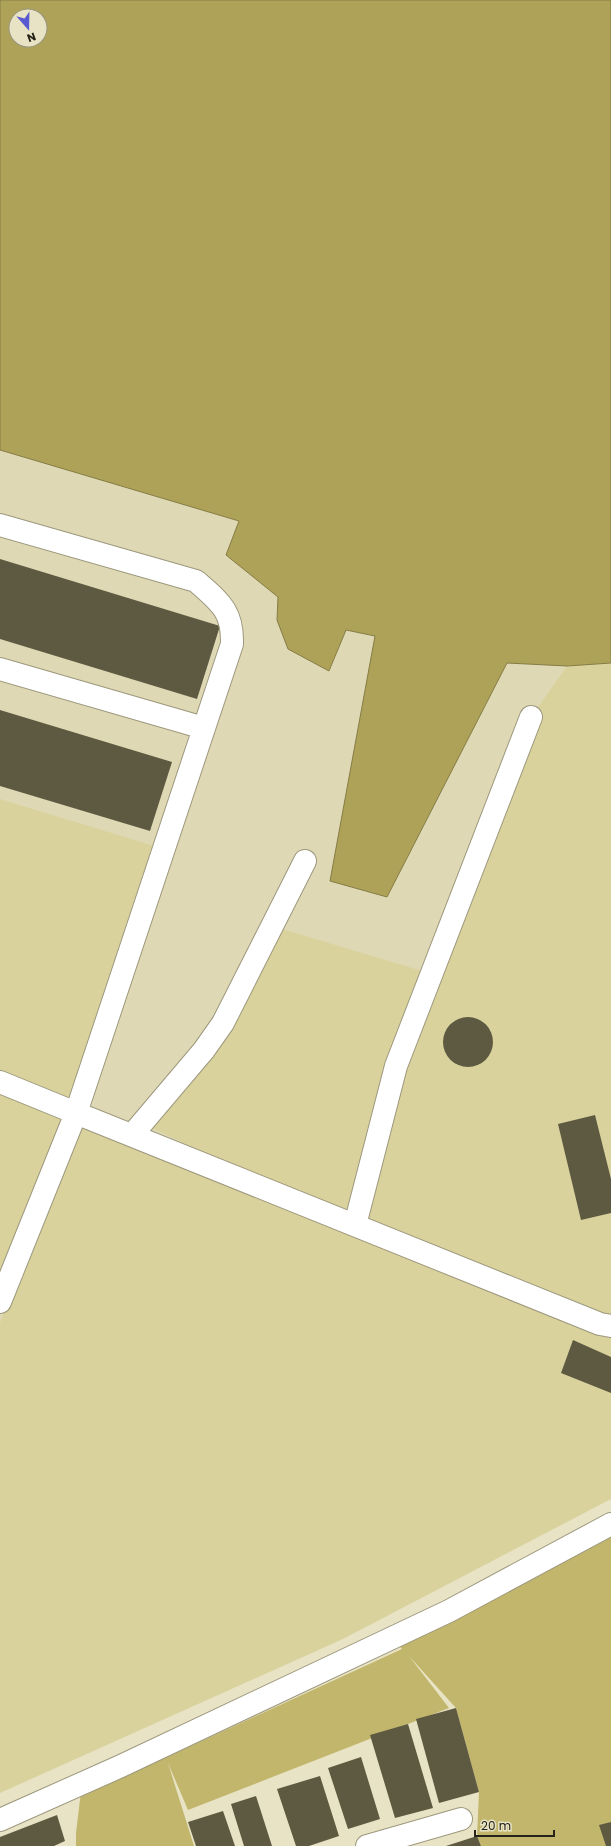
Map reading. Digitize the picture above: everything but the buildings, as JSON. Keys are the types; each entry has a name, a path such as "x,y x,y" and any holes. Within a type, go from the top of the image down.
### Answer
{"street":[{"path":"0,525 196,581 215,598 226,611 232,628 232,644 76,1112 0,1302"},
{"path":"0,669 204,728"},
{"path":"355,1225 396,1066 531,717"},
{"path":"132,1135 204,1050 223,1023 305,861"},
{"path":"0,1082 600,1324 611,1326"},
{"path":"0,1820 121,1766 449,1611 611,1524"},
{"path":"367,1846 461,1819"}],"shaded area":[{"path":"0,0 611,0 611,663 567,666 507,663 387,897 330,881 375,636 346,630 329,671 288,649 277,620 278,597 226,555 239,521 0,450"},
{"path":"0,450 239,521 226,555 278,597 277,620 330,671 346,630 375,636 331,881 387,897 507,663 567,666 611,663 0,1777"},
{"path":"611,663 611,1323 346,1222 142,1123 204,1050 272,926 432,974 531,717 567,666"},
{"path":"0,799 164,849 79,1103 0,1075"},
{"path":"0,1089 65,1115 0,1281"},
{"path":"81,1122 611,1333 611,1499 343,1639 0,1793 0,1323"},
{"path":"611,1524 611,1846 481,1846 477,1836 479,1792 456,1708 409,1656 449,1708 188,1810 168,1763 194,1846 76,1846 76,1833 82,1783 163,1746 167,1757 402,1649 393,1638"}]}
